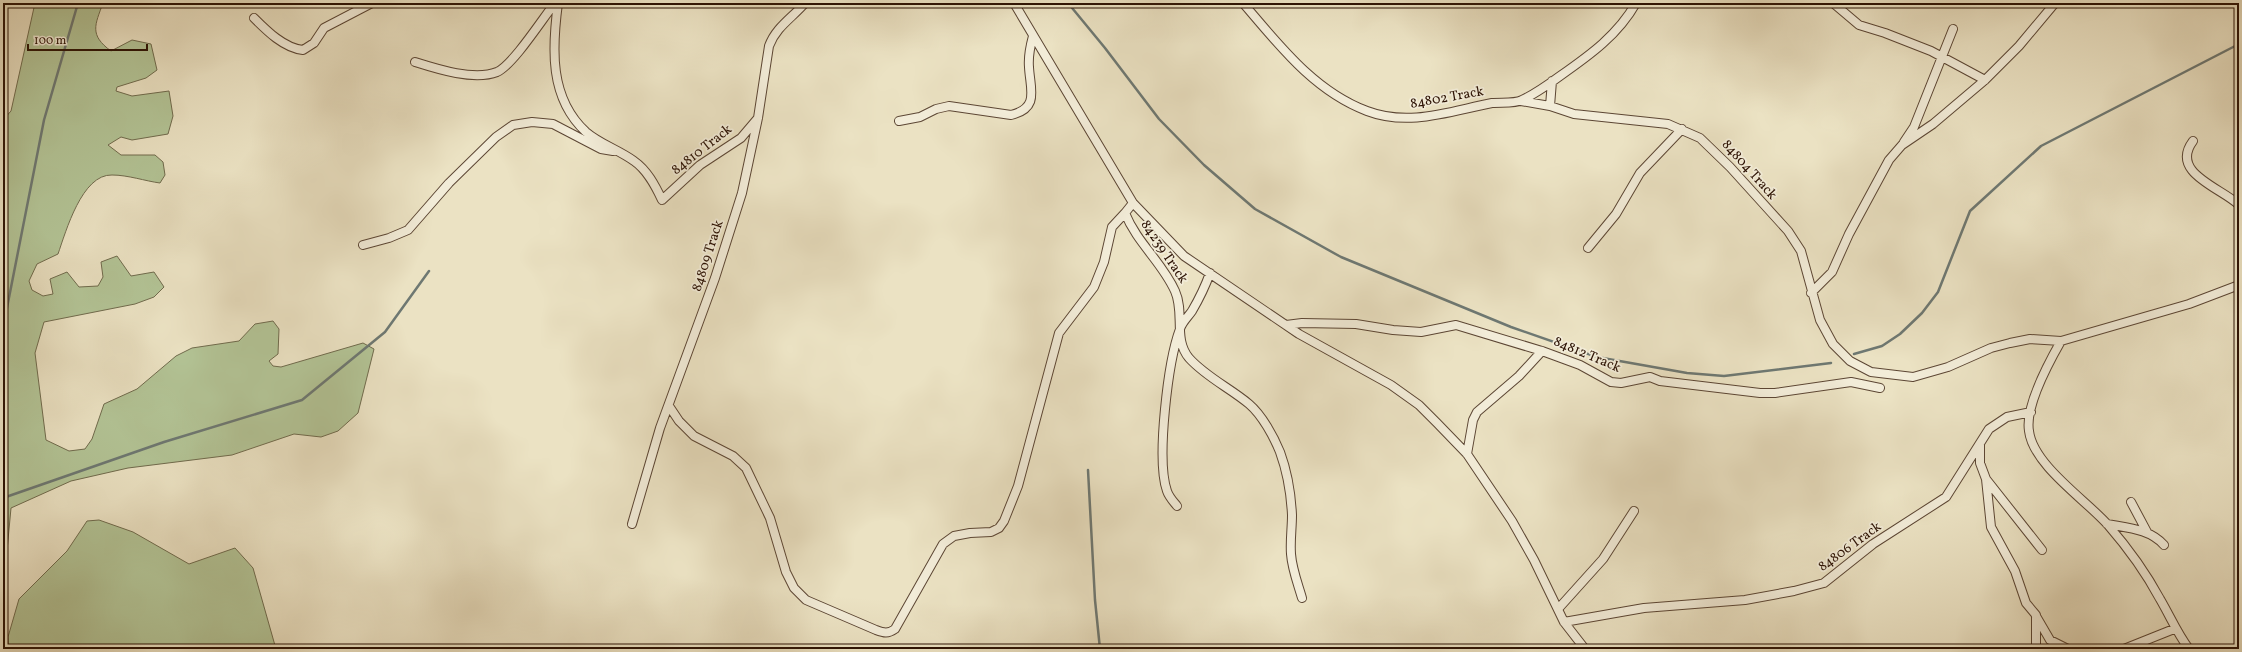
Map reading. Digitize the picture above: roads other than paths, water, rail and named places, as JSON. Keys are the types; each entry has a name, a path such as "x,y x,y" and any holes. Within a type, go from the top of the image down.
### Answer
{"street":[{"path":"254,18 268,32 288,46 303,50 314,43 324,28 372,3"},
{"path":"415,62 448,73 487,74 498,72 514,56 556,3"},
{"name":"84810 Track","path":"556,3 552,41 554,65 559,87 568,110 586,132 634,161 647,173 662,200 700,165 741,138 758,118"},
{"name":"84809 Track","path":"632,524 647,470 668,406 727,243 748,170 769,46 773,35 805,3"},
{"path":"1014,3 1133,202 1184,256 1286,325 1391,385 1419,405 1466,454 1512,522 1564,622 1585,649"},
{"name":"84802 Track","path":"1243,3 1289,57 1311,78 1342,99 1368,111 1398,118 1423,118 1503,101 1521,101"},
{"path":"1521,101 1552,81 1608,40 1626,20 1636,3"},
{"path":"1833,3 1859,25 1905,40 1985,80"},
{"path":"1902,145 1933,124 1985,80 2019,46 2055,3"},
{"path":"1812,293 1832,272 1849,234 1889,160 1902,145 1914,127 1953,29"},
{"path":"899,121 920,117 936,109 949,106 1011,115 1020,113 1029,106 1032,95 1029,60 1033,36"},
{"path":"1550,106 1552,81"},
{"name":"84804 Track","path":"1521,101 1550,106 1574,114 1627,121 1649,121 1682,129 1700,138 1712,148 1788,231 1801,251 1820,320 1833,344 1850,361 1871,372 1913,377 1934,372 1991,348 2010,343 2030,340 2061,341"},
{"path":"363,246 408,230 449,183 496,137 513,125 532,122 553,124 601,149 616,151"},
{"path":"1588,248 1616,214 1640,173 1682,129"},
{"path":"2193,141 2186,152 2186,160 2190,168 2197,176 2239,206"},
{"name":"84239 Track","path":"1133,202 1124,213 1144,248 1159,263 1176,292 1181,311 1181,340 1189,357 1204,372 1251,406 1272,436 1280,452 1291,506 1291,554 1302,598"},
{"path":"668,406 679,421 694,436 733,456 746,468 770,518 786,572 794,588 806,600 819,606 876,630 885,633 891,632 895,629 943,544 954,536 970,532 991,532 999,528 1004,521 1018,486 1059,333 1094,287 1104,262 1112,227 1124,213"},
{"path":"1177,506 1169,498 1164,482 1163,439 1169,377 1180,327 1202,293 1210,273"},
{"path":"2189,649 2174,629 2160,599 2140,565 2107,524 2054,475 2035,447 2029,431 2031,412 2049,363 2061,341 2189,304 2239,285"},
{"name":"84812 Track","path":"1286,325 1302,323 1356,324 1393,330 1421,332 1433,331 1456,325 1542,351 1580,365 1599,378 1622,384 1650,377 1660,381 1775,393 1851,382 1880,388"},
{"path":"1466,454 1473,420 1477,412 1519,376 1542,351"},
{"name":"84806 Track","path":"1564,622 1644,608 1745,600 1794,591 1824,583 1873,544 1946,497 1989,429 1997,422 2017,414 2031,412"},
{"path":"1981,442 1980,463 1986,479 1991,527 2016,571 2026,603 2036,616 2050,640 2068,649"},
{"path":"1986,479 2042,550"},
{"path":"2131,502 2147,532"},
{"path":"1558,608 1602,559 1634,511"},
{"path":"2107,524 2147,532 2158,538 2164,545"},
{"path":"2036,616 2036,649"},
{"path":"2124,649 2174,629"}],"waterway":[{"path":"3,328 44,120 78,3"},
{"path":"1068,3 1105,48 1159,119 1204,165 1255,209 1341,257 1511,327 1597,357 1687,373 1724,376 1831,363"},
{"path":"1854,354 1882,346 1900,334 1922,313 1938,292 1970,211 2041,146 2239,44"},
{"path":"3,498 164,442 302,400 385,332 429,271"},
{"path":"1088,470 1095,600 1100,649"}]}
